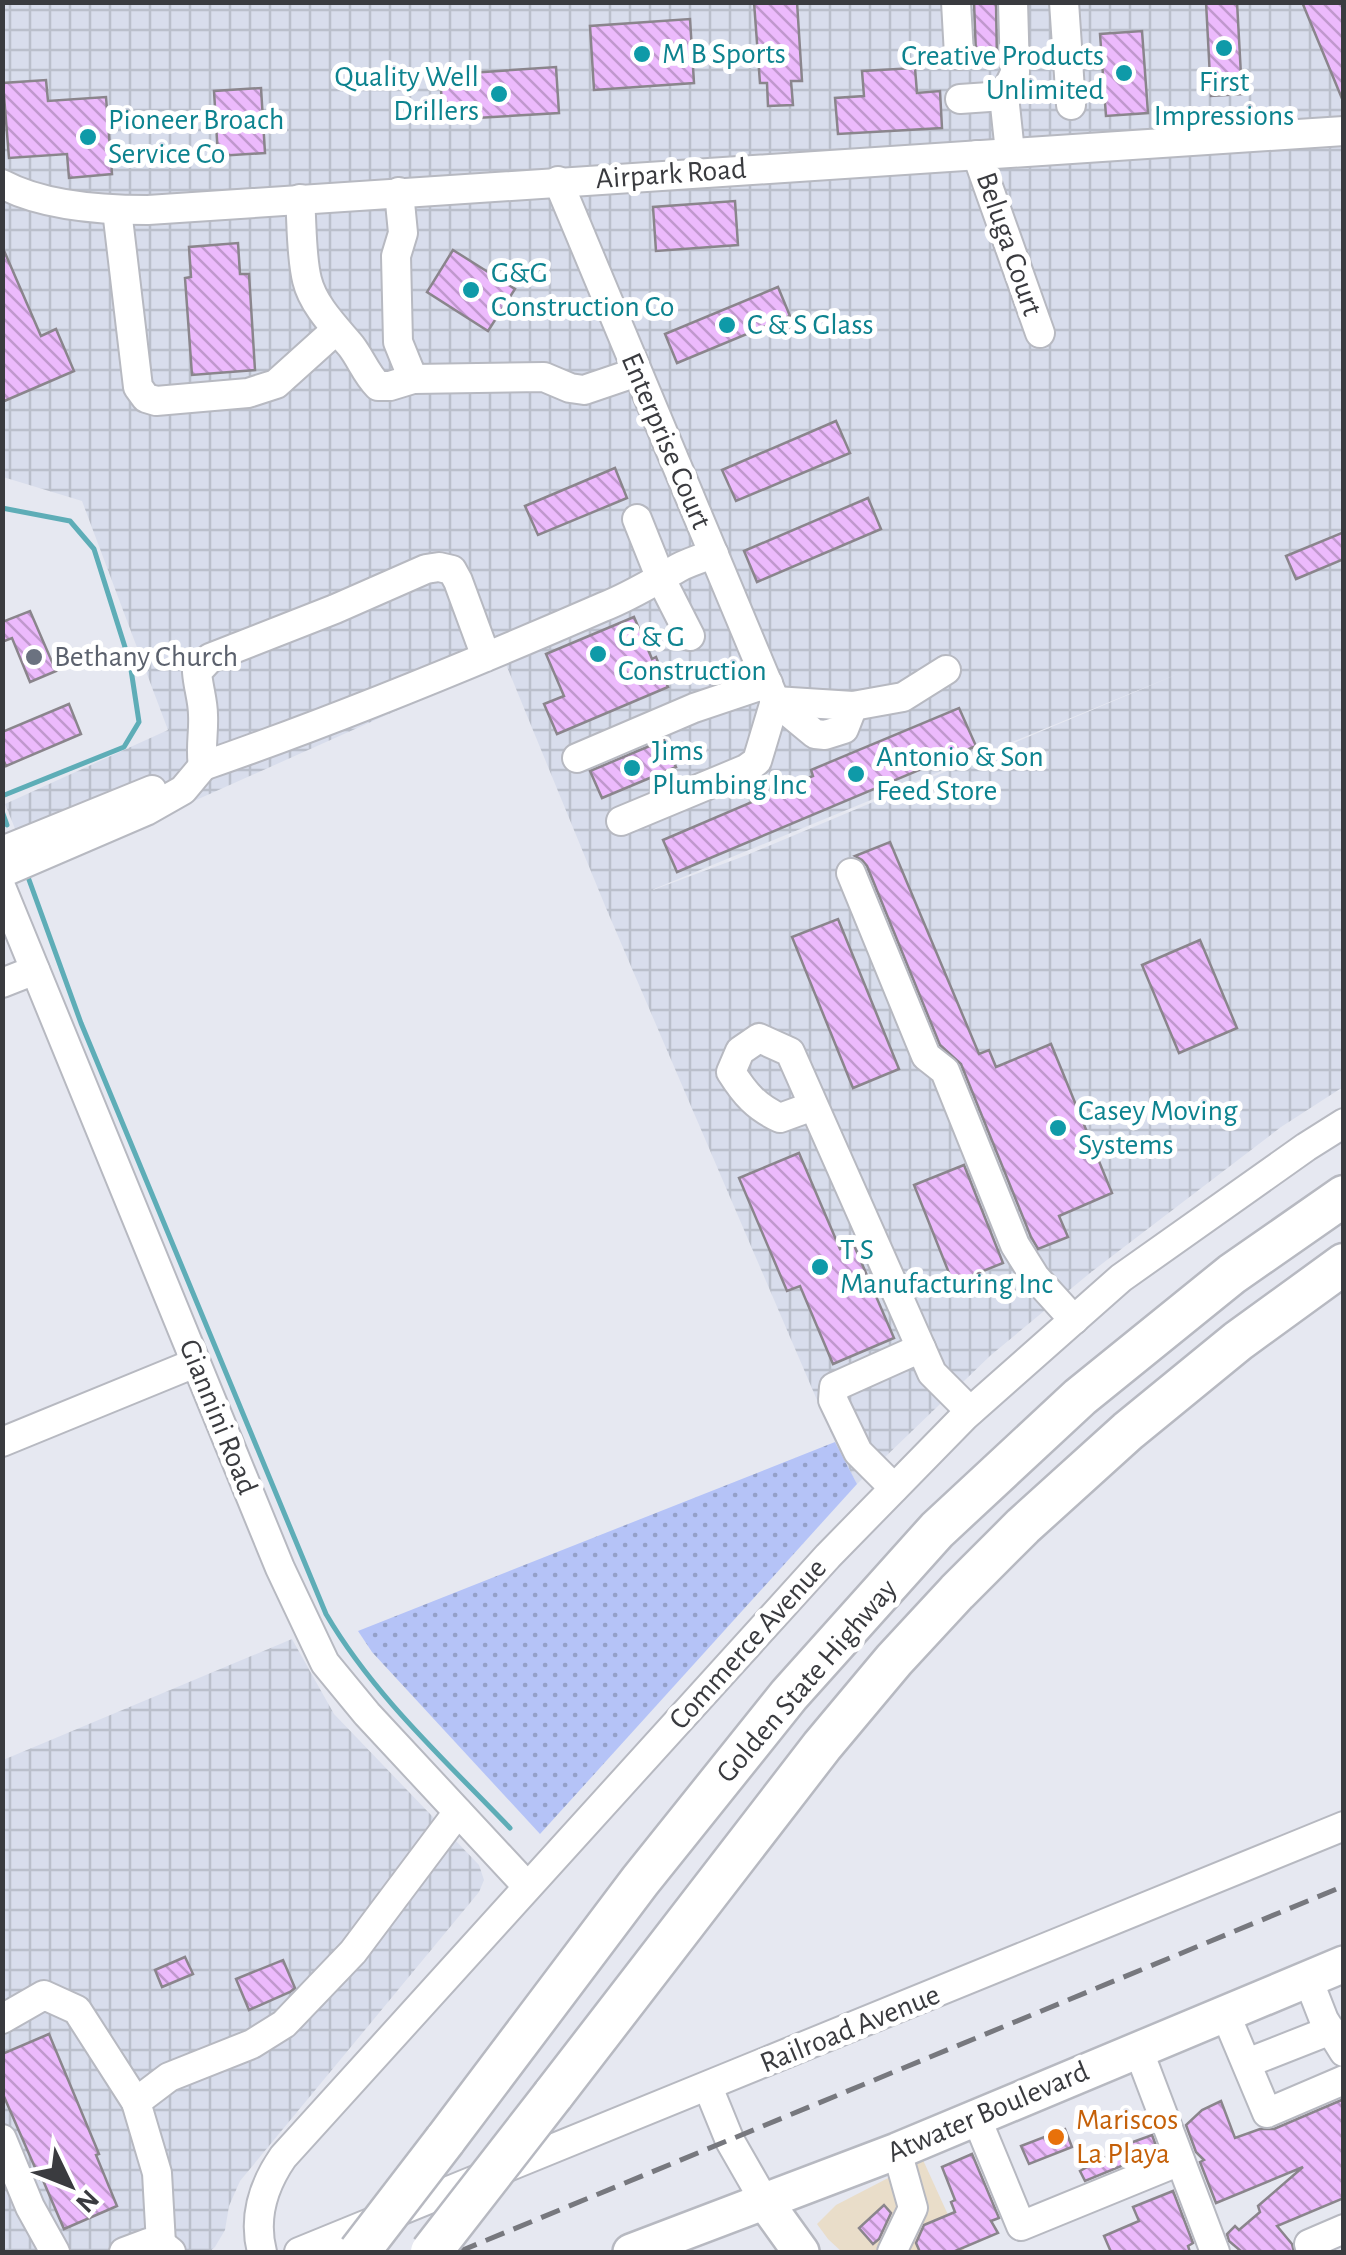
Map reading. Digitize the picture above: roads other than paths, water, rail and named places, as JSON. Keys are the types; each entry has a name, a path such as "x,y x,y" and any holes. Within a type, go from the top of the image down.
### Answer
{"highway":[{"name":"Golden State Highway","path":"357,2241 445,2140 640,1881 790,1695 937,1530 1080,1396 1232,1274 1344,1196"},
{"name":"Golden State Highway","path":"432,2252 822,1746 894,1660 1022,1526 1128,1431 1238,1341 1344,1264"}],"main road":[{"name":"Atwater Boulevard","path":"630,2252 896,2150 1344,1964"},
{"path":"765,2202 801,2252"}],"street":[{"path":"956,2 958,55"},
{"path":"1010,152 1004,96 1014,73 1013,2"},
{"path":"1064,2 1071,105"},
{"path":"960,99 1004,96"},
{"name":"Airpark Road","path":"2,184 20,194 117,210 1344,131"},
{"name":"Beluga Court","path":"977,154 1040,333"},
{"name":"Enterprise Court","path":"558,182 772,692"},
{"path":"400,192 403,233 396,256 398,342 412,379"},
{"path":"300,199 307,281 336,330 378,386 412,379 544,377 584,390 637,372"},
{"path":"117,210 138,387 146,398 156,401 248,393 276,384 336,330"},
{"path":"637,520 690,636"},
{"path":"2,851 607,606 679,567 714,554"},
{"path":"204,766 203,709 197,672 210,658 426,569 452,570 486,656"},
{"path":"577,758 694,708 772,692 854,706 903,697 946,670"},
{"path":"620,821 746,769 757,760 772,692"},
{"path":"2,873 146,811 183,790 204,766"},
{"path":"850,874 926,1056 945,1071 1014,1245 1035,1277 1074,1320"},
{"name":"Giannini Road","path":"2,889 280,1568 325,1663 367,1714 528,1886"},
{"path":"2,983 35,970"},
{"path":"813,1106 932,1372 970,1411"},
{"name":"Commerce Avenue","path":"262,2252 258,2222 262,2195 283,2157 828,1556 970,1411 1121,1278 1344,1123"},
{"path":"894,1488 858,1452 834,1400 834,1387 920,1348"},
{"path":"2,1442 195,1364"},
{"path":"136,2102 169,2077 252,2044 284,2024 353,1952 458,1812"},
{"name":"Railroad Avenue","path":"299,2252 357,2241 652,2110 1344,1826"},
{"path":"1247,2063 1337,2041 1308,1979"},
{"path":"2,2019 44,1995 77,2010 136,2102 157,2172 166,2248 148,2243 124,2252"},
{"path":"1226,2013 1267,2114 1344,2080"},
{"path":"1138,2049 1214,2252"},
{"path":"708,2087 730,2141 765,2202"},
{"path":"652,2110 704,2116 730,2141"},
{"path":"976,2117 1020,2226 1180,2161"},
{"path":"2,2138 30,2207 55,2252"},
{"path":"892,2252 913,2208 896,2150"},
{"path":"1312,2252 1309,2244 1344,2229"}],"waterway":[{"path":"2,508 70,521 94,549 130,663 139,722 124,747 2,796"},
{"path":"2,811 7,825"},
{"path":"28,877 81,1023 326,1614 388,1700 510,1828"}],"railway":[{"path":"458,2252 1344,1886"}],"place":[{"name":"First Impressions","path":"1224,48"},
{"name":"M B Sports","path":"642,54"},
{"name":"Creative Products Unlimited","path":"1124,73"},
{"name":"Quality Well Drillers","path":"499,94"},
{"name":"Pioneer Broach Service Co","path":"88,137"},
{"name":"G&G Construction Co","path":"471,290"},
{"name":"C & S Glass","path":"727,325"},
{"name":"G & G Construction","path":"598,654"},
{"name":"Bethany Church","path":"34,657"},
{"name":"Jims Plumbing Inc","path":"632,768"},
{"name":"Antonio & Son Feed Store","path":"856,774"},
{"name":"Casey Moving Systems","path":"1058,1128"},
{"name":"T S Manufacturing Inc","path":"820,1267"},
{"name":"Mariscos La Playa","path":"1056,2137"}]}
